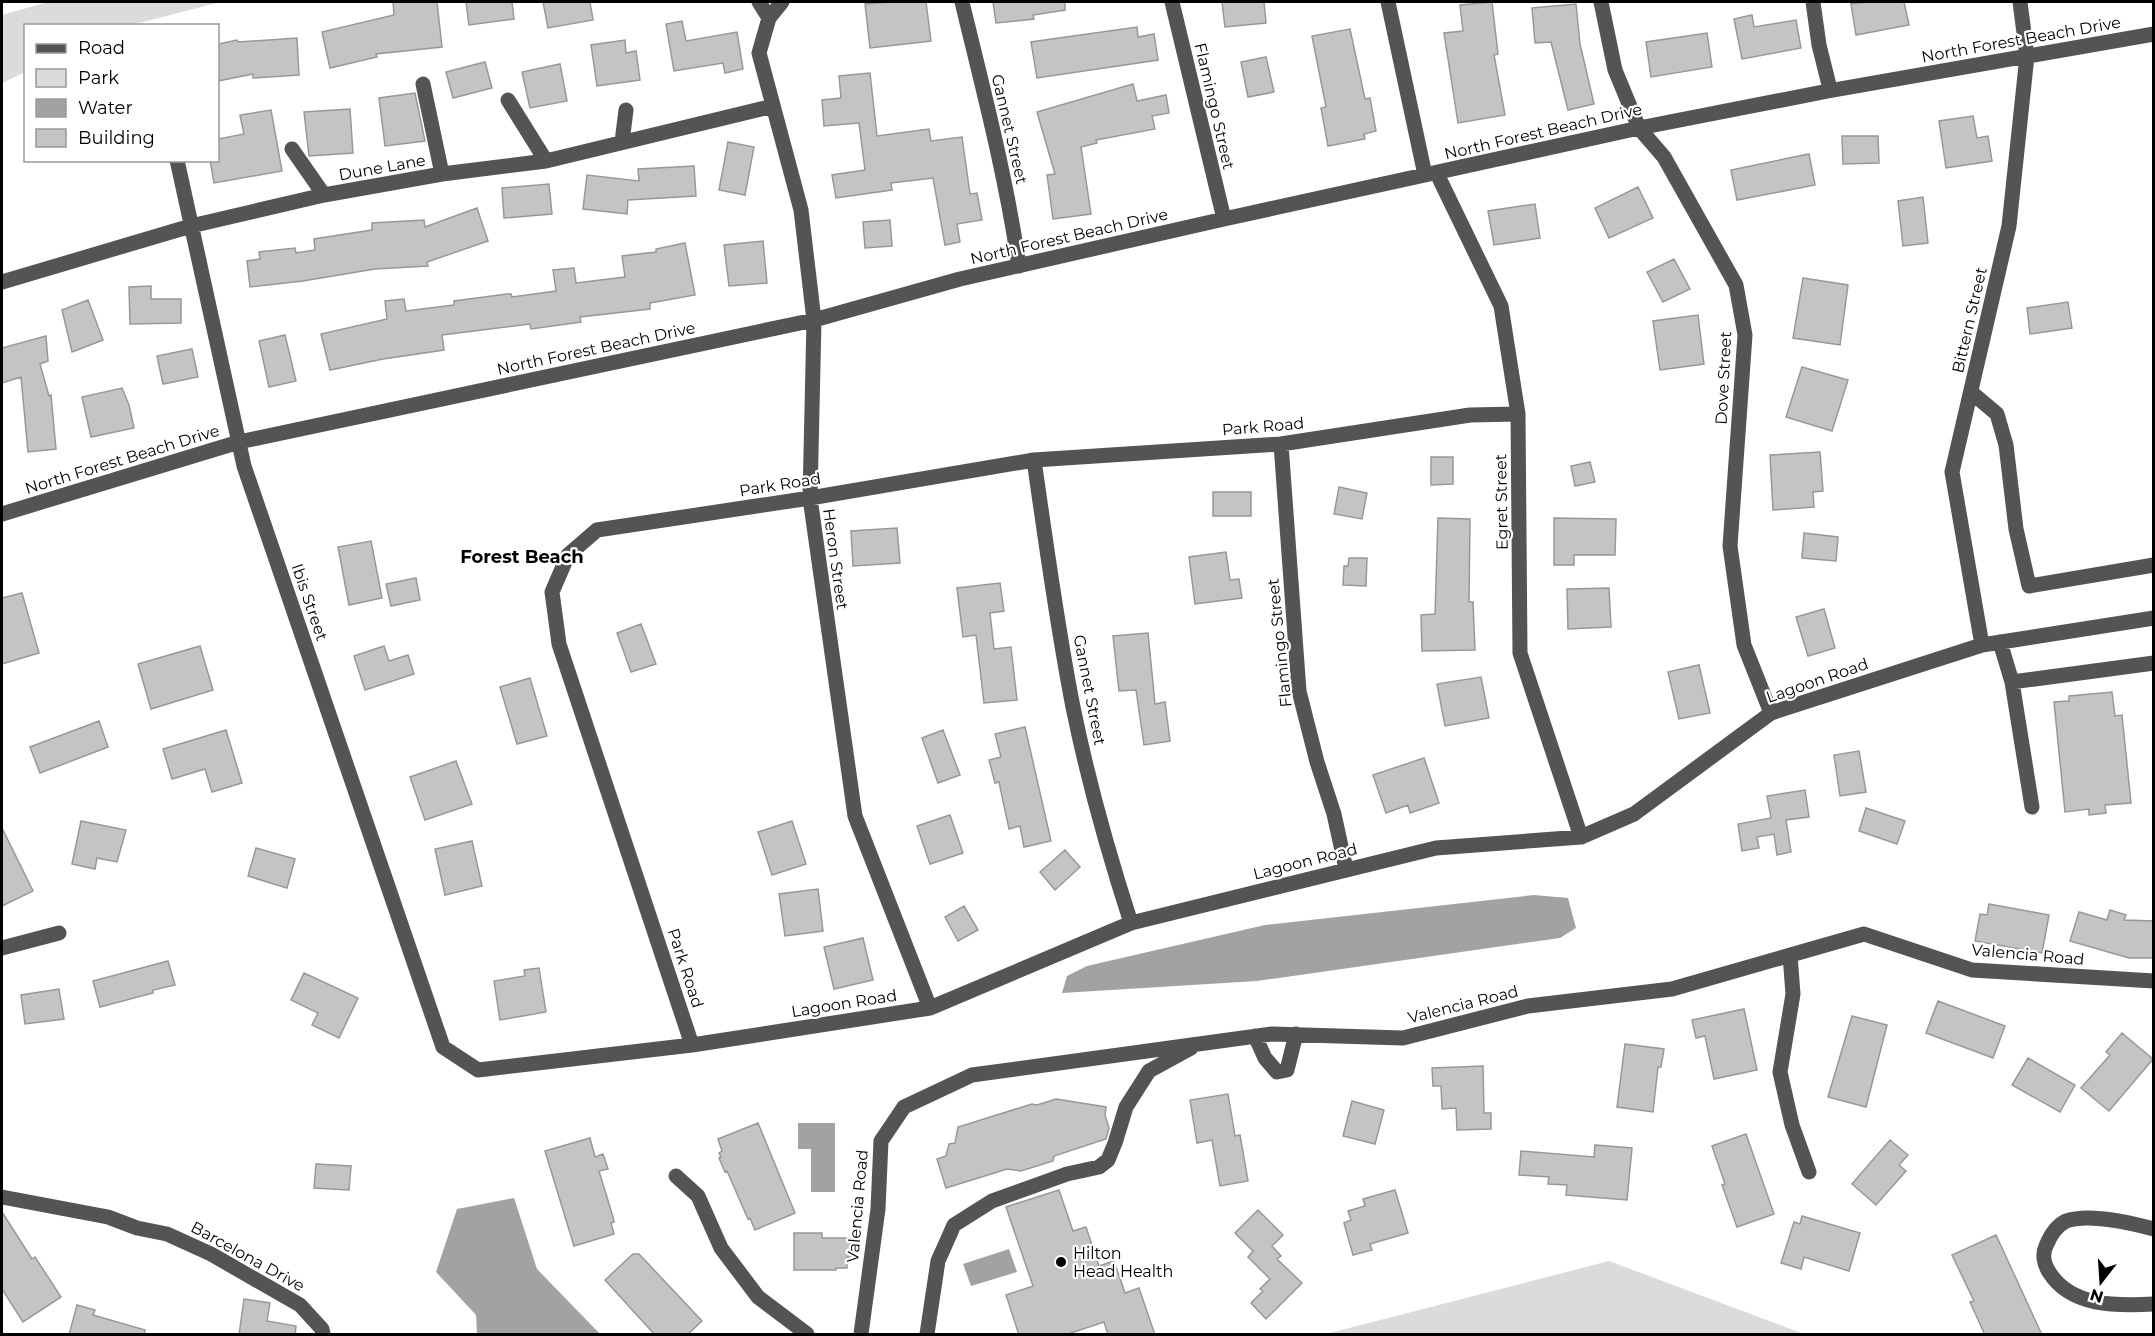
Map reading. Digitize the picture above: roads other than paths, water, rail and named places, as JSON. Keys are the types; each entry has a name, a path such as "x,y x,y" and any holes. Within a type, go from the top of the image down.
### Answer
{"street":[{"path":"759,2 769,18 782,2"},
{"name":"Gannet Street","path":"962,2 1013,224 1019,266"},
{"name":"Flamingo Street","path":"1172,2 1224,219"},
{"name":"Egret Street","path":"1388,2 1432,174 1440,180 1501,306 1518,414 1521,653 1581,837"},
{"name":"Dove Street","path":"1600,2 1615,70 1639,128 1664,157 1736,285 1745,335 1730,546 1744,645 1771,713"},
{"path":"1813,2 1819,45 1829,85 1828,90"},
{"name":"Bittern Street","path":"1982,645 1952,472 2009,226 2027,56 2020,2"},
{"name":"Heron Street","path":"769,18 759,53 801,210 814,320 810,498 855,816 930,1008"},
{"name":"North Forest Beach Drive","path":"2,514 239,442 814,320 960,279 1224,219 1639,128 1828,90 2154,34"},
{"path":"423,84 442,174"},
{"path":"508,100 546,161"},
{"name":"Dune Lane","path":"2,282 191,226 324,195 442,174 546,161 773,106"},
{"path":"622,142 626,110"},
{"path":"292,149 324,195"},
{"name":"Ibis Street","path":"177,162 248,478 443,1047"},
{"path":"1971,392 1996,414 2006,445 2016,529 2029,586 2154,566"},
{"name":"Park Road","path":"692,1045 559,644 552,592 568,555 597,530 810,498 1034,460 1281,444 1470,415 1518,414"},
{"name":"Flamingo Street","path":"1281,444 1299,692 1317,762 1334,814 1346,869"},
{"name":"Gannet Street","path":"1034,460 1073,707 1100,823 1131,922"},
{"name":"Lagoon Road","path":"443,1047 478,1070 692,1045 930,1008 1131,922 1436,848 1581,837 1634,814 1771,713 1982,645 2154,618"},
{"path":"2000,642 2012,682 2032,807"},
{"path":"2012,682 2154,663"},
{"path":"2,948 58,933"},
{"name":"Valencia Road","path":"861,1335 878,1209 880,1140 904,1107 972,1075 1272,1034 1403,1038 1528,1006 1672,989 1864,934 1972,970 2154,981"},
{"path":"1790,955 1793,994 1780,1072 1792,1125 1809,1172"},
{"path":"1255,1036 1265,1058 1277,1072 1287,1070 1296,1034"},
{"path":"927,1335 938,1261 954,1225 992,1201 1067,1174 1099,1167 1108,1160 1126,1107 1149,1071 1198,1044"},
{"path":"676,1176 698,1196 721,1248 758,1297 807,1335"},
{"name":"Barcelona Drive","path":"2,1197 108,1217 167,1234 211,1254 300,1305 322,1329 323,1335"},
{"path":"2154,1229 2116,1221 2084,1219 2066,1221 2052,1233 2043,1250 2045,1266 2055,1283 2074,1296 2098,1303 2154,1304"}],"water":[{"path":"1534,895 1568,898 1576,928 1560,938 1257,981 1062,993 1067,976 1087,966 1265,925"},
{"path":"798,1123 835,1123 835,1192 811,1192 811,1149 798,1149"},
{"path":"514,1198 537,1269 600,1334 477,1334 476,1315 436,1272 457,1209"},
{"path":"1009,1249 1017,1272 971,1286 963,1264"}],"place":[{"name":"Hilton Head Health","path":"1061,1262"}],"district":[{"name":"Forest Beach","path":"522,557"}]}
